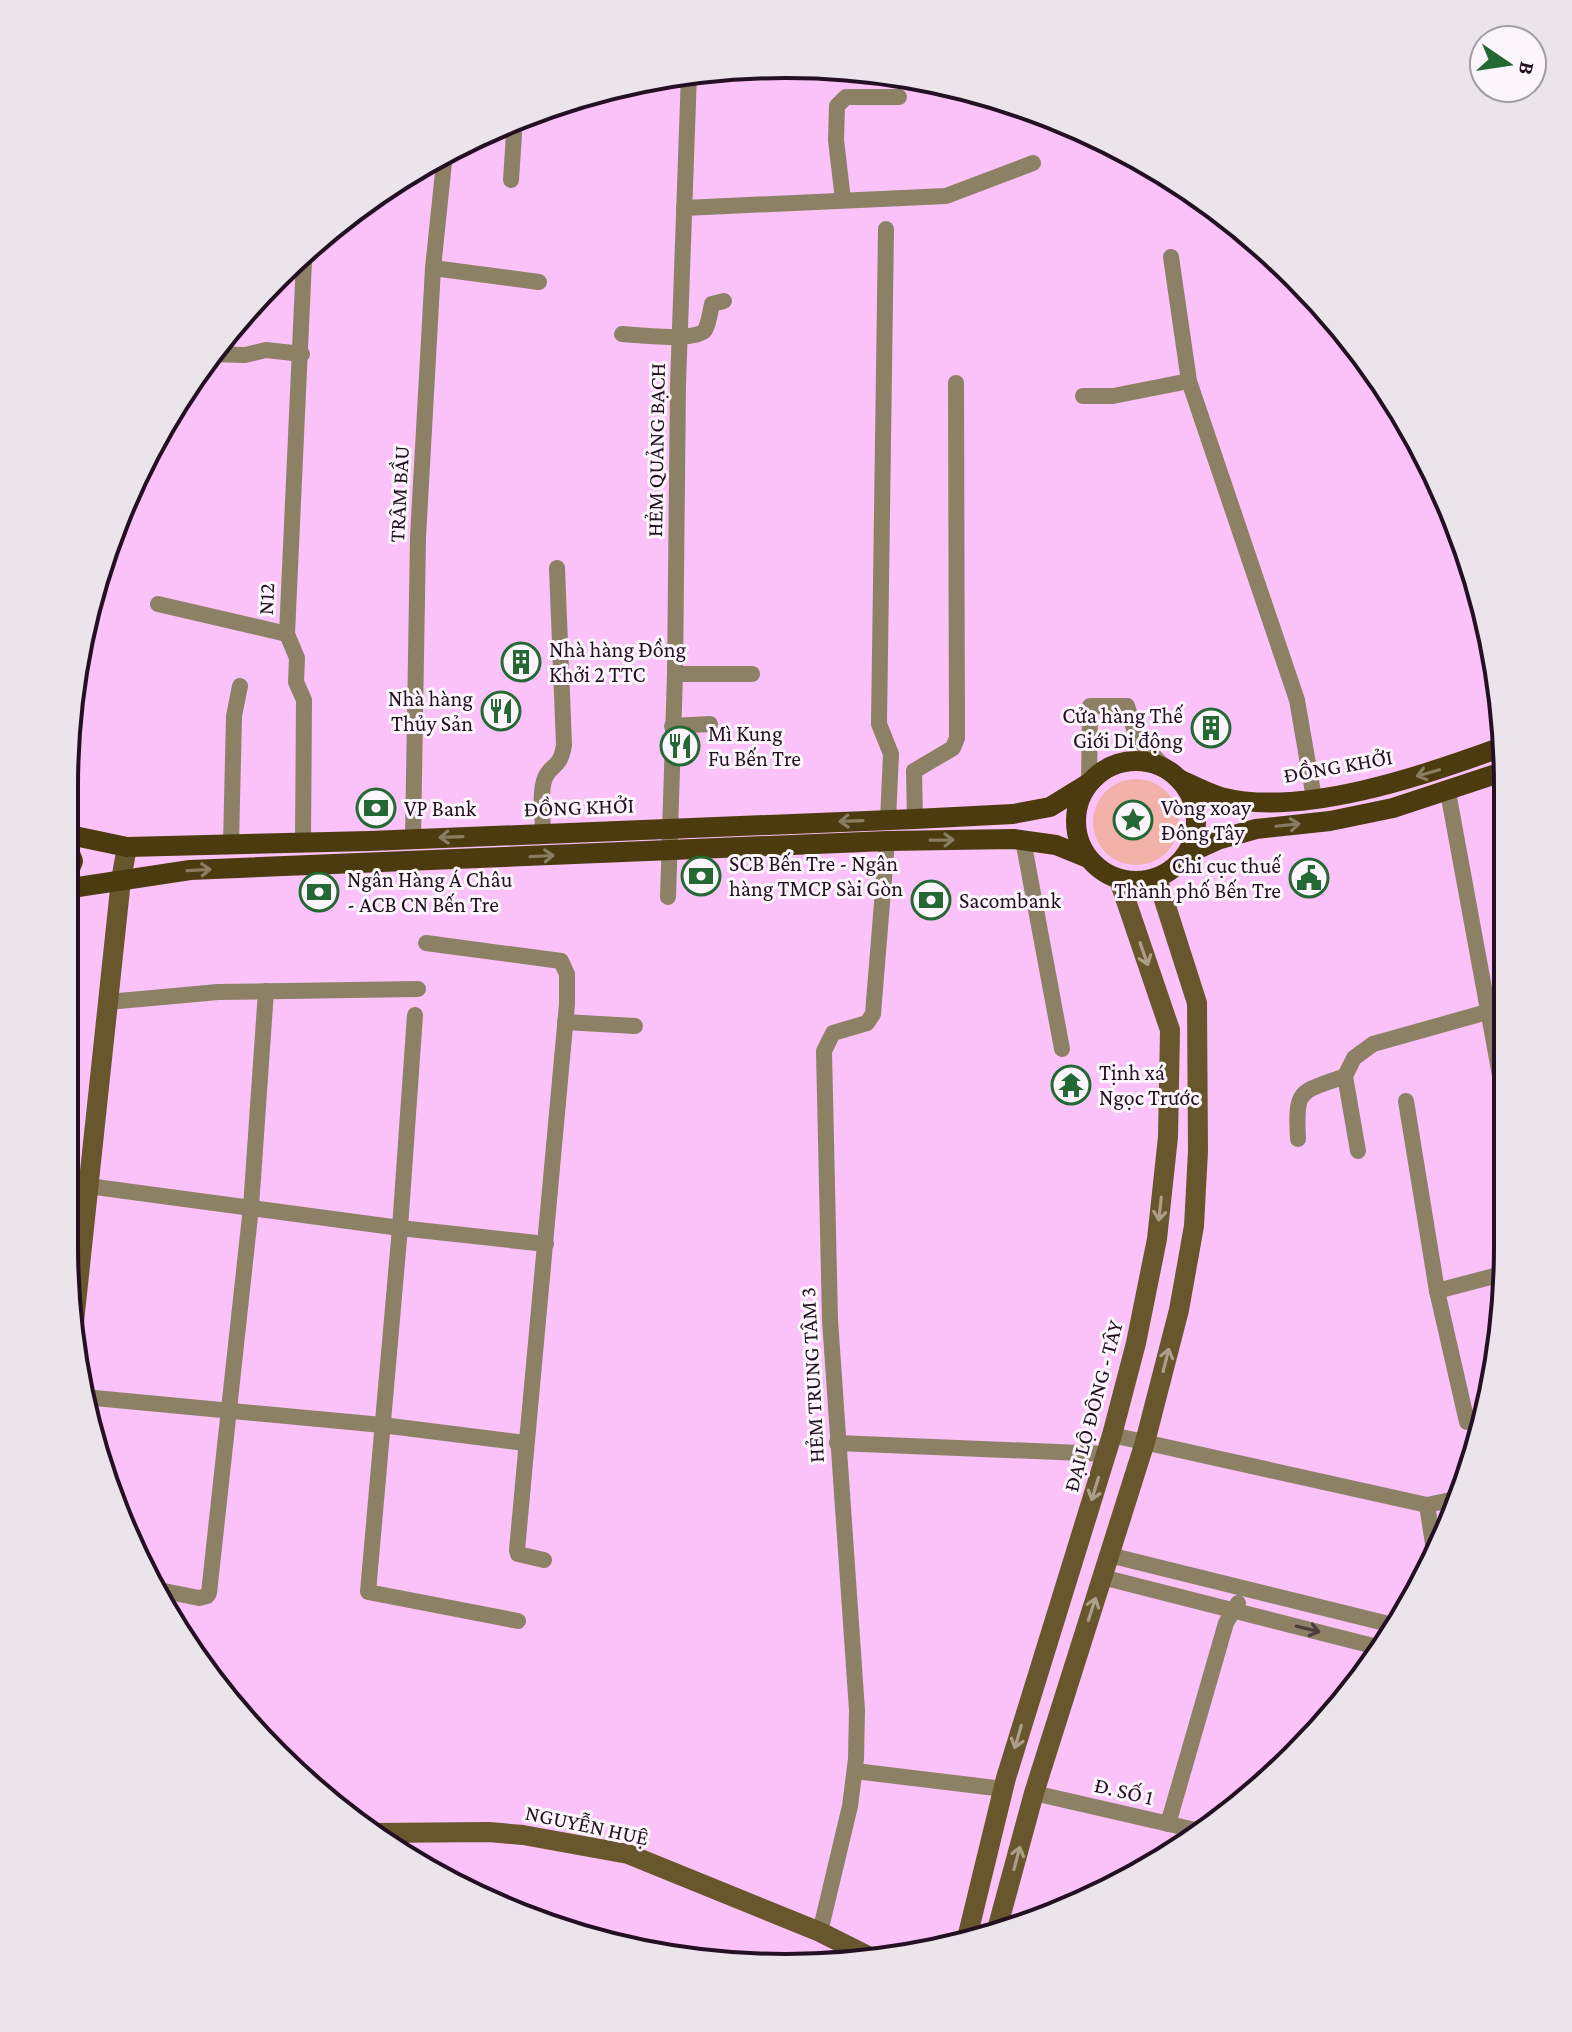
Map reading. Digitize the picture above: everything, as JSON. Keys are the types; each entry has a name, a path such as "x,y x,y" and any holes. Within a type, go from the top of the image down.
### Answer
{"main road":[{"name":"ĐỒNG KHỞI","path":"1173,773 1223,797 1251,801 1314,798 1388,784 1492,750"},
{"path":"1124,761 1145,761 1173,773 1192,797 1197,817 1195,837 1187,854 1174,869 1157,878 1138,882 1119,880 1102,872 1088,858 1079,841 1075,822 1079,801 1089,783 1105,769 1124,761"},
{"path":"1187,854 1220,839 1256,829 1393,808 1494,775"},
{"name":"ĐỒNG KHỞI","path":"78,837 127,847 303,843 1013,814 1050,807 1089,783"},
{"name":"ĐỒNG KHỞI","path":"78,887 190,870 887,841 1023,840 1056,845 1088,858"},
{"path":"303,843 305,866"}],"street":[{"name":"HẺM QUẢNG BẠCH","path":"668,897 675,674 675,502 689,85"},
{"path":"843,200 836,140 837,106 846,97 899,97"},
{"path":"511,180 513,133"},
{"path":"684,208 946,196 1033,163"},
{"name":"TRÂM BẦU","path":"413,838 418,537 433,268 444,167"},
{"path":"886,229 879,724 891,754 888,820"},
{"path":"1171,257 1189,381 1297,700 1314,798"},
{"name":"N12","path":"303,843 304,700 296,682 297,658 287,634 304,268"},
{"path":"433,268 539,282"},
{"path":"622,334 700,335 705,331 712,304 724,301"},
{"path":"224,354 245,355 266,350 302,354"},
{"path":"1083,396 1113,396 1189,381"},
{"path":"915,819 914,771 953,748 957,738 956,383"},
{"path":"543,833 544,781 549,771 557,767 562,759 564,745 557,568"},
{"path":"158,604 287,634"},
{"path":"675,674 752,674"},
{"path":"231,844 234,716 240,686"},
{"path":"1089,783 1090,706 1127,706 1137,738 1173,773"},
{"path":"672,726 710,724"},
{"path":"1448,792 1494,1047"},
{"path":"1023,840 1062,1049"},
{"name":"HẺM TRUNG TÂM 3","path":"820,1932 850,1806 855,1771 857,1710 830,1320 824,1051 833,1033 867,1023 873,1014 887,841"},
{"path":"79,1272 127,847"},
{"path":"999,1921 1034,1793 1145,1442 1179,1310 1194,1226 1198,1151 1197,1003 1157,878"},
{"name":"ĐẠI LỘ ĐÔNG - TÂY","path":"969,1930 1037,1670 1109,1444 1136,1343 1157,1239 1168,1137 1170,1030 1119,880"},
{"path":"426,943 561,961 567,974 546,1244 517,1550 518,1554 544,1560"},
{"path":"108,1002 166,995 418,989"},
{"path":"169,1592 199,1598 209,1593 251,1207 266,991"},
{"path":"1358,1151 1345,1076 1354,1058 1373,1044 1487,1012"},
{"path":"415,1015 368,1592 518,1621"},
{"path":"565,1022 635,1026"},
{"path":"1298,1139 1296,1107 1299,1098 1304,1092 1345,1076"},
{"path":"1406,1101 1437,1291 1467,1422"},
{"path":"88,1186 400,1228 546,1244"},
{"path":"1437,1291 1493,1276"},
{"path":"95,1398 382,1425 525,1443"},
{"path":"837,1443 1145,1442 1427,1505 1446,1501"},
{"path":"1427,1505 1432,1535"},
{"path":"1109,1555 1385,1623"},
{"path":"1102,1577 1371,1645"},
{"path":"1168,1824 1226,1623 1249,1590"},
{"path":"855,1771 1004,1789"},
{"name":"Đ. SỐ 1","path":"1034,1793 1188,1828"},
{"name":"NGUYỄN HUỆ","path":"390,1833 489,1832 617,1851 820,1932 854,1950"}],"shaded area":[{"path":"1136,779 1160,786 1172,798 1179,822 1172,846 1160,858 1136,865 1112,858 1100,846 1093,822 1100,798 1112,786"}],"place":[{"name":"Nhà hàng Đồng Khởi 2 TTC","path":"521,662"},
{"name":"Nhà hàng Thủy Sản","path":"501,711"},
{"name":"Cửa hàng Thế Giới Di động","path":"1211,728"},
{"name":"Mì Kung Fu Bến Tre","path":"680,746"},
{"name":"VP Bank","path":"376,808"},
{"name":"Vòng xoay Đông Tây","path":"1133,820"},
{"name":"SCB Bến Tre - Ngân hàng TMCP Sài Gòn","path":"701,876"},
{"name":"Chi cục thuế Thành phố Bến Tre","path":"1309,878"},
{"name":"Ngân Hàng Á Châu - ACB CN Bến Tre","path":"319,892"},
{"name":"Sacombank","path":"931,900"},
{"name":"Tịnh xá Ngọc Trước","path":"1071,1085"}]}
